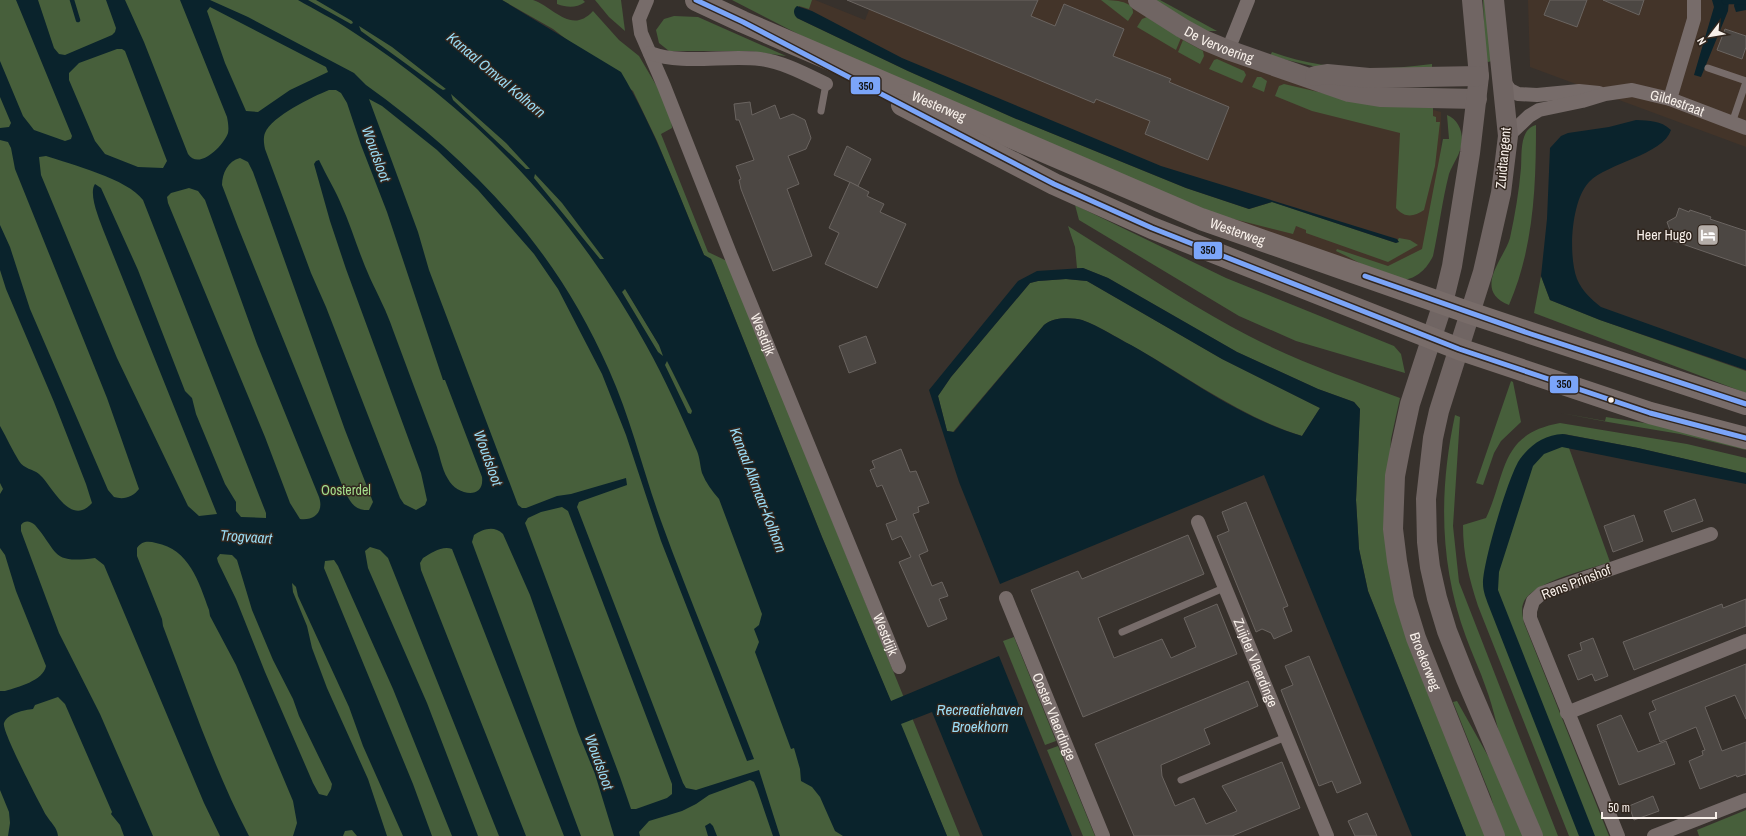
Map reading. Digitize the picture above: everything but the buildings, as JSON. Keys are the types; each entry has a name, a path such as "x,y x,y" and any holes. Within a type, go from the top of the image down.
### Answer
{"main road":[{"name":"Westerweg","path":"696,0 743,22 1201,219 1470,313 1746,404"},
{"name":"Westerweg","path":"743,22 1054,184 1152,228 1459,349 1650,413 1746,438"}],"street":[{"name":"Westdijk","path":"646,0 640,13 639,27 899,667"},
{"name":"De Vervoering","path":"1138,0 1182,28 1228,50 1349,92 1380,97 1477,99"},
{"path":"1228,50 1248,0"},
{"path":"1443,303 1456,249 1477,99 1478,76 1472,0"},
{"name":"Zuidtangent","path":"1459,349 1495,222 1508,136 1494,0"},
{"path":"1670,99 1694,19 1694,0"},
{"path":"650,53 668,59 733,58 766,60 794,69 826,84"},
{"name":"De Vervoering","path":"1305,77 1328,74 1369,78 1478,76"},
{"name":"Gildestraat","path":"1502,79 1510,90 1518,94 1537,95 1579,91 1605,94"},
{"name":"Gildestraat","path":"1508,136 1529,116 1539,110 1582,101 1605,94 1632,90 1670,99 1746,128"},
{"name":"Broekerweg","path":"1443,303 1410,404 1395,476 1393,529 1404,600 1416,638 1495,836"},
{"path":"1459,349 1439,411 1433,438 1426,499 1430,567 1437,598 1455,652 1533,836"},
{"name":"Zuijder Vlaerdinge","path":"1198,522 1327,836"},
{"name":"Rens Prinshof","path":"1618,836 1567,713 1530,618 1530,611 1533,601 1542,592 1711,534"},
{"name":"Ooster Vlaerdinge","path":"1006,598 1103,836"},
{"path":"1567,713 1746,641"},
{"path":"1654,836 1687,830 1746,800"}],"lane":[{"path":"1708,68 1746,81 1732,123"},
{"path":"821,111 826,84"},
{"path":"1122,632 1226,588"},
{"path":"1182,780 1286,737"}],"shaded area":[{"path":"747,0 815,0 865,20 873,0 1155,0 1221,52 1441,112 1440,198 1420,267 1398,275 1165,201"},
{"path":"1528,0 1746,0 1746,147 1530,67"}],"green space":[{"name":"Oosterdel","path":"0,0 323,0 365,24 498,130 598,242 697,409 851,836 0,836"},
{"path":"502,0 533,0 570,20 585,18 593,11 619,40 639,56 659,90 671,117 672,128 661,134 708,252 727,261 960,836 947,836 822,537 714,266 711,259 704,255 657,141 633,91 553,29"},
{"path":"557,0 583,0 585,2 568,7 557,4"},
{"path":"595,0 621,0 625,31 609,17"},
{"path":"732,0 812,0 809,9 799,6 797,18 908,71 1014,118 1186,188 1249,209 1272,202 1396,243 1399,238 1410,240 1418,245 1388,262 1306,233 1306,230 1296,226 1293,234 1210,213 841,56"},
{"path":"1101,0 1126,3 1130,5 1133,13 1128,21"},
{"path":"1151,0 1160,0 1217,31 1206,31"},
{"path":"1483,0 1488,0 1492,61 1488,62 1485,60"},
{"path":"674,16 698,17 786,56 750,51 669,51 659,43 656,30 664,19"},
{"path":"1147,17 1181,38 1176,50 1137,27 1142,19"},
{"path":"1183,40 1203,51 1204,56 1200,64 1178,52"},
{"path":"1272,52 1311,63 1351,68 1391,68 1432,64 1432,72 1321,68 1270,56"},
{"path":"1217,59 1244,71 1246,75 1242,83 1209,69 1214,60"},
{"path":"1257,77 1261,77 1267,81 1264,92 1252,87"},
{"path":"1284,84 1353,100 1433,104 1433,116 1436,117 1436,122 1440,122 1435,166 1424,210 1417,214 1406,215 1402,214 1396,208 1400,133 1312,111 1275,96 1279,86"},
{"path":"1447,115 1454,119 1460,128 1462,144 1449,174 1433,256 1424,270 1410,278 1399,279 1375,271 1336,251 1337,249 1388,266 1422,249 1443,139 1449,139"},
{"path":"1536,125 1534,193 1529,239 1524,261 1509,305 1498,299 1493,291 1491,283 1497,264 1510,238 1518,194 1522,143 1527,132 1531,127"},
{"path":"1075,205 1226,278 1394,346 1401,354 1405,373 1296,341 1239,316 1079,220"},
{"path":"1068,226 1180,297 1249,336 1305,362 1400,398 1391,439 1385,525 1489,836 1466,836 1368,591 1359,549 1356,500 1360,409 1354,402 1318,389 1237,352 1108,278 1083,268 1077,268 1075,247"},
{"path":"1541,276 1550,300 1600,320 1746,371 1746,393 1534,313"},
{"path":"1066,279 1087,281 1222,359 1320,408 1302,436 1258,419 1237,408 1096,326 1078,319 1062,318 1052,320 1044,325 953,432 947,431 938,396 951,377 1030,283"},
{"path":"1511,381 1513,382 1521,422 1501,441 1494,453 1483,485 1476,483"},
{"path":"1561,413 1605,421 1606,417 1676,428 1746,445 1746,450 1680,434 1608,422"},
{"path":"1455,415 1460,417 1453,526 1459,582 1558,836 1540,836 1506,755 1489,696 1457,610 1446,554 1444,527 1446,471"},
{"path":"1560,423 1687,444 1746,458 1746,473 1638,448 1564,434 1610,562 1547,583 1527,596 1523,604 1522,614 1524,623 1609,836 1569,836 1478,606 1465,556 1463,525 1486,518 1508,458 1515,446 1526,436 1540,428"},
{"path":"1014,637 1056,741 1045,745 1003,641"},
{"path":"1457,701 1501,779 1529,836 1502,836 1491,797 1453,702"},
{"path":"1058,746 1095,836 1083,836 1047,750"},
{"path":"1746,810 1746,836 1699,836 1697,830"}],"water":[{"path":"16,0 38,0 54,48 59,54 65,55 112,35 116,28 106,0 125,0 144,42 188,154 198,160 211,154 222,144 228,133 228,123 227,117 180,0 210,0 248,17 354,73 366,85 405,114 442,145 476,177 507,210 537,246 563,284 587,326 609,370 624,407 654,502 672,551 754,759 747,761 661,541 626,435 602,374 558,289 534,254 478,190 437,150 382,106 369,99 418,232 429,270 518,505 522,508 526,508 557,496 571,494 626,478 627,485 579,502 577,507 683,783 686,788 696,790 759,770 780,836 773,836 757,789 754,782 750,780 709,795 682,811 649,821 639,832 640,836 614,836 595,774 578,732 530,595 503,534 500,531 488,529 474,535 472,542 581,836 564,836 452,549 441,549 423,558 420,563 421,570 526,836 499,836 388,558 380,550 370,547 365,551 368,568 427,703 478,836 452,836 393,689 334,560 325,561 324,568 413,784 432,836 403,836 363,746 349,707 298,596 296,587 292,583 293,592 307,626 312,648 327,688 368,779 387,836 357,836 352,830 345,831 343,836 293,836 297,823 293,801 236,665 210,616 197,578 185,559 177,552 167,546 153,542 145,542 137,548 137,556 214,759 236,811 249,836 220,836 204,803 104,565 95,558 63,558 53,549 35,525 24,522 21,525 21,531 59,633 100,714 153,836 124,836 120,825 111,814 112,812 65,704 58,697 35,705 33,709 13,714 4,723 8,739 58,836 8,836 10,823 9,812 0,790 0,691 16,688 29,683 40,676 46,666 16,591 5,555 0,548 0,494 3,489 0,483 0,426 21,464 39,474 62,502 69,508 76,511 84,509 92,503 54,402 6,289 0,270 0,225 10,247 30,309 108,490 114,497 125,498 131,496 139,489 107,398 15,169 11,148 8,142 0,140 0,128 9,127 11,123 0,97 0,61 23,116 34,130 65,141 71,139 72,136","holes":["210,7 326,67 328,72 290,90 258,112 246,111 225,63 207,11","117,49 122,49 125,51 167,161 163,168 138,167 105,154 95,141 69,80 69,73 79,63","329,90 336,90 341,93 347,103 361,145 387,212 443,380 445,380 482,477 482,485 479,490 475,492 469,493 457,489 446,475 437,447 388,317 366,269 339,199 319,160 314,164 330,221 346,269 421,473 427,500 425,505 416,510 404,504 400,498 326,307 311,273 265,149 264,137 269,127 284,114 313,97","46,156 112,179 136,192 143,200 266,513 266,518 241,517 236,511 236,502 225,484 196,414 192,398 185,391 138,270 101,188 95,184 93,188 95,208 217,514 199,516 188,506 117,358 41,175 39,157","240,158 248,162 253,172 345,430 373,502 369,510 356,507 344,490 238,227 222,185 226,168 232,162","189,188 198,191 205,200 257,344 319,497 320,507 319,511 314,517 300,519 290,503 265,437 168,203 167,197 171,193","562,507 568,511 672,784 672,794 667,798 636,809 631,809 525,523 528,518 541,512","220,554 232,555 237,560 252,610 273,660 293,699 299,716 332,784 327,796 319,794 313,783 265,672 236,599 217,558"]},
{"path":"298,0 308,0 351,24 353,23 352,21 316,0 502,0 621,72 645,116 704,255 711,259 822,537 891,701 999,656 1072,836 983,836 932,712 901,724 947,836 843,836 835,831 820,797 812,787 801,781 800,769 794,748 791,749 755,652 759,642 754,629 759,625 762,614 719,499 709,487 702,473 697,451 660,371 618,297 587,252 554,209 518,169 480,131 439,95 396,61 344,26","holes":["359,26 392,47 446,89 443,90 438,87 361,31","451,94 506,143 530,169 526,169 453,100","535,174 562,203 604,259 600,259 534,178","625,289 659,345 663,356 658,352 622,292","667,361 692,411 691,414 688,413 665,365"]},
{"path":"1712,0 1729,0 1728,11 1701,77 1694,75 1714,7"},
{"path":"1735,0 1746,0 1746,10 1736,12 1734,6"},
{"path":"797,6 812,11 902,58 1161,166 1397,239 1399,242 1396,243 1272,202 1249,209 1186,188 1014,118 908,71 797,18 794,12"},
{"path":"1636,120 1663,124 1671,130 1666,139 1657,146 1597,175 1589,182 1583,191 1578,202 1575,215 1572,243 1574,269 1577,279 1587,294 1601,307 1746,359 1746,370 1600,320 1550,300 1541,276 1547,219 1550,148 1561,136 1568,133 1609,127"},
{"path":"1083,268 1108,278 1237,352 1318,389 1354,402 1360,409 1356,500 1359,549 1368,591 1466,836 1412,836 1264,475 1000,584 959,482 929,390 1018,281 1037,271","holes":["1066,279 1087,281 1222,359 1320,408 1302,436 1279,428 1235,408 1152,357 1101,328 1082,320 1062,318 1052,320 1044,325 954,432 947,431 938,396 951,377 1030,283"]},
{"path":"1563,434 1638,448 1746,473 1746,484 1562,447 1544,454 1533,466 1499,572 1498,590 1595,836 1579,836 1488,604 1483,587 1491,540 1509,482 1515,468 1524,454 1539,441 1550,436"},
{"path":"710,823 713,826 717,836 708,836 705,826"}],"waterway":[{"path":"72,0 78,20"},
{"path":"1724,2 1746,2"}],"transit line":[{"name":"350","path":"696,0 743,22 1054,184 1152,228 1459,349 1650,413 1746,438"},
{"name":"350","path":"1365,276 1531,334 1746,404"}],"place":[{"name":"Heer Hugo","path":"1708,235"}],"water label":[{"name":"Kanaal Omval Kolhorn","path":"496,75"},
{"name":"Woudsloot","path":"376,154"},
{"name":"Woudsloot","path":"488,458"},
{"name":"Kanaal Alkmaar-Kolhorn","path":"758,490"},
{"name":"Trogvaart","path":"246,537"},
{"name":"Recreatiehaven Broekhorn","path":"980,718"},
{"name":"Woudsloot","path":"599,762"}]}
